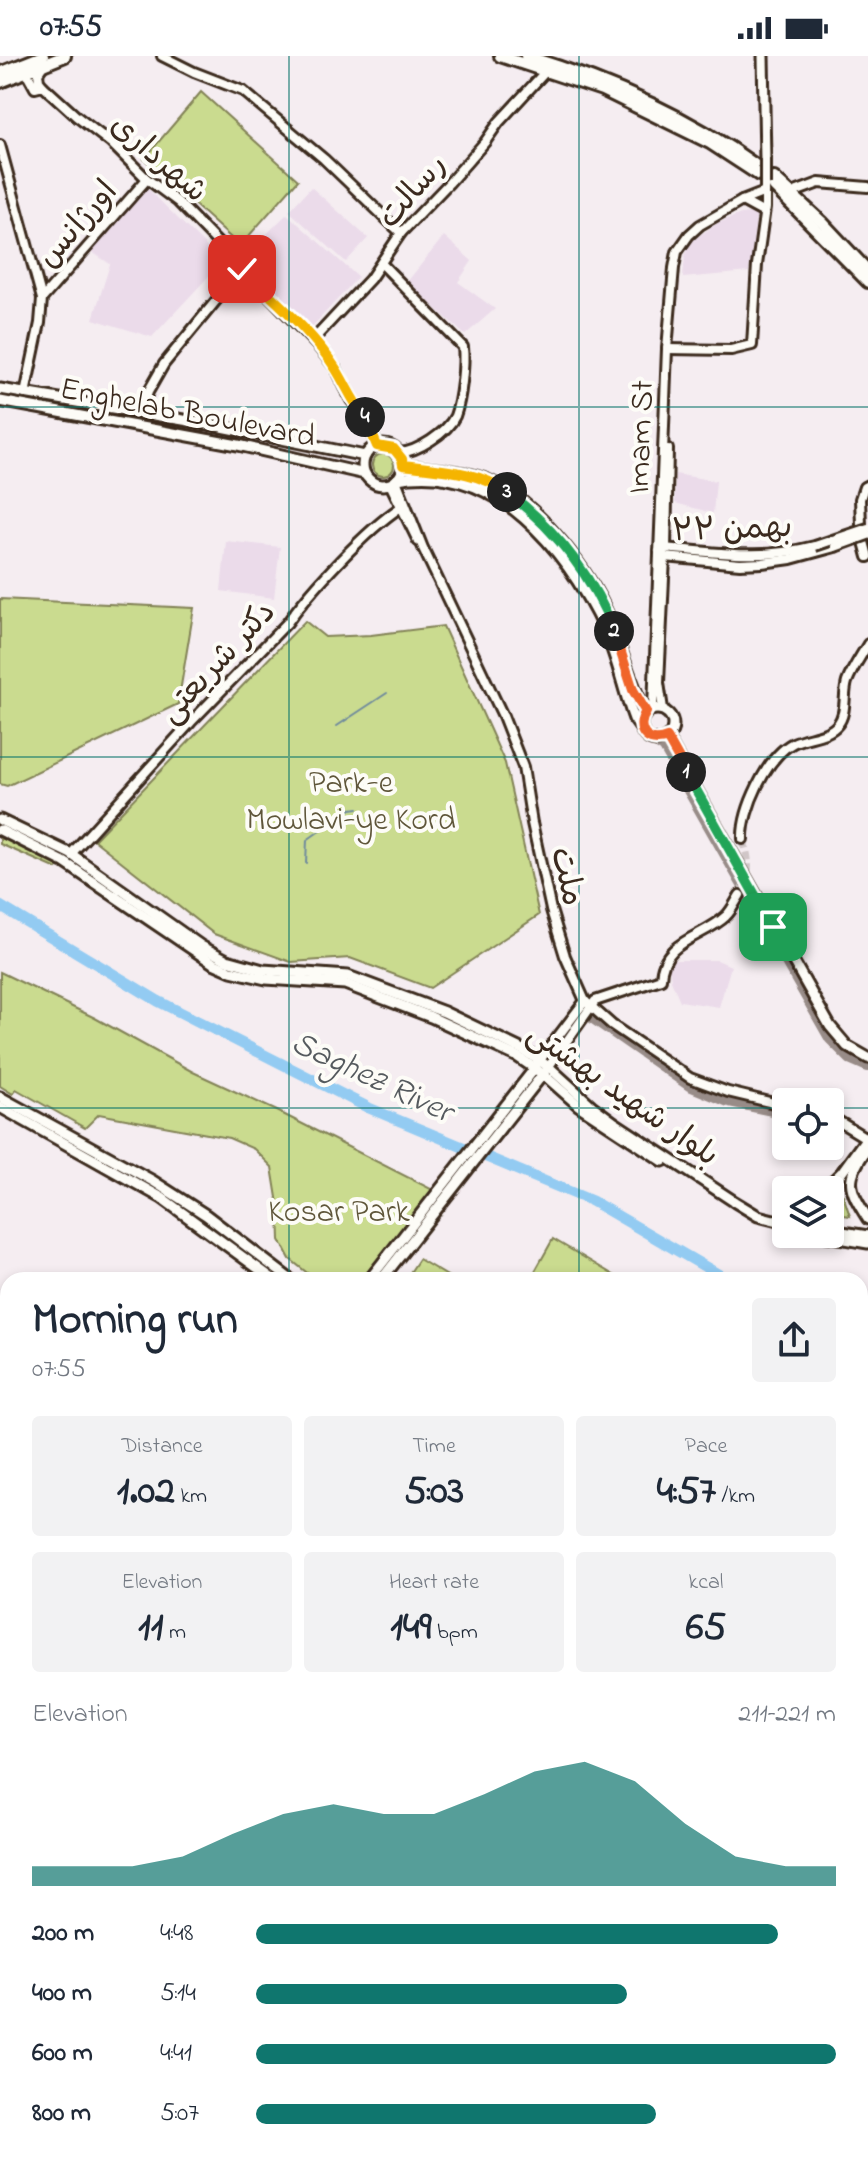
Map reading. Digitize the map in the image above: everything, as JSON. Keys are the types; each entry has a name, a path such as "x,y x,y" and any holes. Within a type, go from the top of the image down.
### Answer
{"main road":[{"path":"0,82 24,68 65,56"},
{"path":"500,56 602,90 761,167"},
{"path":"526,56 591,77 674,114 761,167"},
{"path":"761,167 763,56"},
{"path":"0,73 24,68"},
{"path":"771,186 867,274"},
{"name":"Enghelab Boulevard","path":"0,389 219,426 365,456"},
{"name":"Enghelab Boulevard","path":"0,401 238,445 365,474"},
{"path":"128,425 141,414"},
{"path":"395,481 403,465 399,453 389,446 377,446 365,456 365,474 376,484 429,477 471,485 496,496 531,524 571,570 593,607 607,634 634,719 646,737 654,741 667,738 673,729 671,715 654,710 633,690 607,613 574,557 540,520 498,485 464,473 403,465"},
{"path":"642,730 641,720 654,710"},
{"path":"667,738 830,1026 847,1046 868,1058"},
{"name":"بلوار شهید بهشتی","path":"0,820 71,854 201,946 227,960 263,970 322,973 362,980 444,1012 542,1067 615,1123 758,1216 772,1222"},
{"name":"بلوار شهید بهشتی","path":"0,830 64,862 213,963 231,971 266,979 345,984 431,1017 542,1067"},
{"path":"64,862 71,854"},
{"path":"376,1272 409,1236 542,1067"},
{"path":"0,1097 150,1185 264,1272"},
{"path":"0,1107 206,1215 281,1272"},
{"path":"838,1176 867,1140"},
{"path":"867,1140 850,1177 850,1189 868,1219"},
{"path":"844,1232 868,1236"},
{"path":"386,1272 409,1236"},
{"path":"844,1239 868,1243"}],"street":[{"path":"162,56 243,91 324,159 401,233"},
{"path":"42,61 38,73 43,86"},
{"name":"شهرداری","path":"24,68 35,88 43,86 111,143 147,179 178,202 313,340 337,370 351,400 367,420 377,446"},
{"name":"رسالت","path":"313,340 382,264 401,233 546,71"},
{"path":"0,145 42,299"},
{"path":"670,349 731,350 752,345 757,265 771,186 761,167"},
{"name":"اورژانس","path":"25,394 42,299 147,179"},
{"path":"795,192 819,183 868,187"},
{"name":"Imam St","path":"654,710 652,694 663,552 670,349 677,252 700,225 771,186"},
{"path":"742,201 765,210"},
{"path":"382,264 463,347 465,366 455,416 445,429 409,452 399,453"},
{"path":"141,414 148,392 164,364 242,269"},
{"path":"867,274 868,290"},
{"name":"ملت","path":"395,481 401,507 503,716 523,767 551,910 565,956 588,1004"},
{"name":"ملت","path":"395,481 423,548"},
{"path":"864,526 860,499 864,487 868,485"},
{"name":"دکتر شریعتی","path":"71,854 353,550 401,507"},
{"name":"۲۲ بهمن","path":"663,552 766,555 815,546 864,526"},
{"path":"866,536 868,557"},
{"name":"۲۲ بهمن","path":"663,552 740,564 762,563 791,559 866,536"},
{"path":"654,710 659,683 663,552"},
{"path":"743,839 743,826 752,798 767,770 788,746 829,731 839,723 847,682 868,644"},
{"path":"542,1067 588,1004 600,997 661,979 666,957 695,934 726,917 740,895"},
{"path":"588,1004 690,1078 728,1092 772,1103"},
{"path":"844,1125 867,1140"}],"shaded area":[{"path":"146,187 222,262 152,337 93,319 110,264 92,252"},
{"path":"311,187 368,238 346,262 289,211"},
{"path":"757,212 749,272 683,278 685,256 691,241 718,223 741,214"},
{"path":"287,214 358,277 310,329 242,258"},
{"path":"444,236 472,261 458,282 495,309 465,335 407,282"},
{"path":"675,474 716,481 713,513 675,503"},
{"path":"226,541 280,547 274,598 221,591"},
{"path":"674,960 717,960 731,966 719,1007 680,1001 669,967"}],"green space":[{"path":"201,92 298,180 240,246 144,159"},
{"path":"383,454 391,457 394,465 391,473 383,476 375,473 372,465 375,457"},
{"path":"0,599 194,608 178,704 7,786 0,784"},
{"name":"Park-e Mowlavi-ye Kord","path":"305,621 325,637 443,626 505,763 539,915 430,988 350,958 291,962 214,934 94,840"},
{"path":"0,836 62,865 57,869 0,844"},
{"name":"Kosar Park","path":"0,972 95,1018 193,1072 433,1190 367,1272 306,1272 290,1259 280,1240 272,1167 254,1149 229,1138 99,1114 85,1128 16,1089 13,1094 0,1086"},
{"path":"844,1198 850,1216 844,1215"},
{"path":"553,1239 609,1272 534,1272"},
{"path":"419,1259 441,1272 410,1272"}],"waterway":[{"path":"337,726 387,693"},
{"path":"306,863 307,840 351,809 358,808"},
{"name":"Saghez River","path":"0,906 158,1001 369,1108 592,1201 714,1272"}],"taxiway":[{"path":"658,741 666,746 832,1037 852,1057 868,1064"},
{"path":"588,1012 690,1083 729,1099 772,1108"}],"tunnel":[{"path":"740,895 748,867 743,839"}],"route":[{"path":"242,269 317,345 337,370 351,400 367,420 377,446 394,449 403,465 464,473 498,485 540,520 574,557 607,613 633,690 646,712 641,720 643,734 654,741 667,738 773,927"}]}
